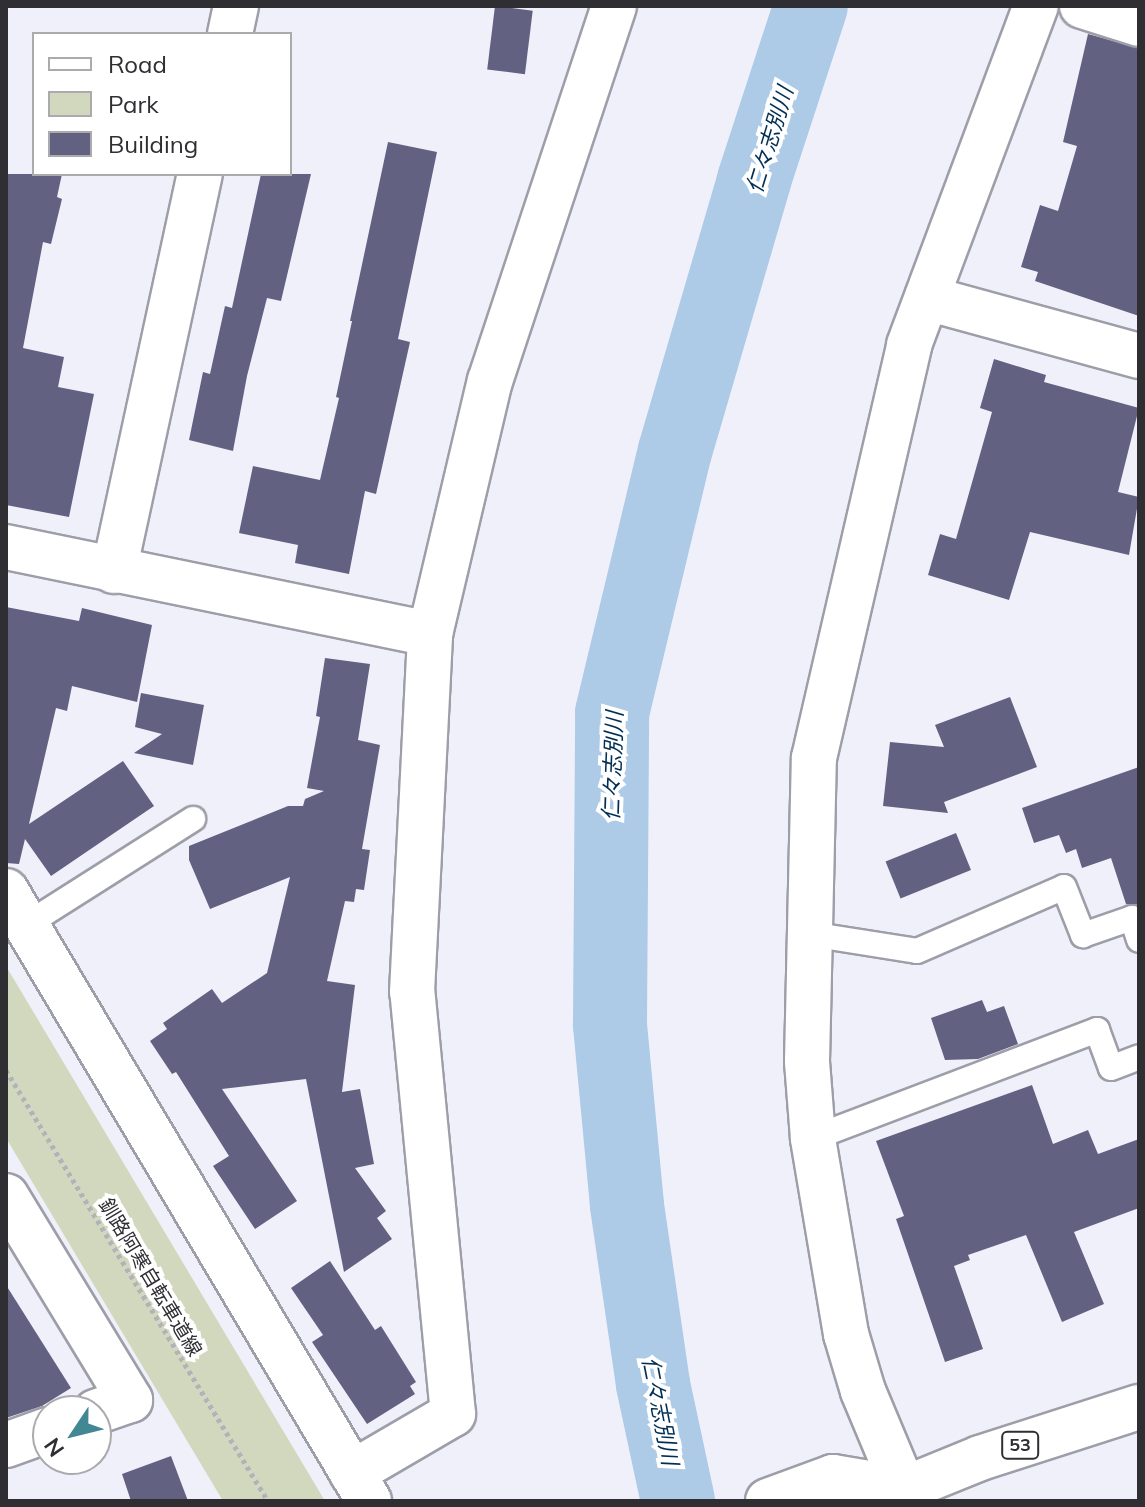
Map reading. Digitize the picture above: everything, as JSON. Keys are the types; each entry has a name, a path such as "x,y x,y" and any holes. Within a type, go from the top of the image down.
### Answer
{"street":[{"path":"230,32 236,6"},
{"path":"16,908 360,1487 453,1414 412,992 430,634 490,381 614,6"},
{"path":"902,1497 863,1391 846,1334 813,1138 807,1061 814,758 909,345 1036,6"},
{"path":"1082,6 1139,24"},
{"path":"114,571 200,176"},
{"path":"927,298 1139,356"},
{"path":"6,547 430,634"},
{"path":"6,1196 130,1400 112,1406"},
{"name":"53","path":"902,1497 980,1458 1139,1407"},
{"path":"6,1445 32,1436"},
{"path":"768,1501 833,1477 902,1497"}],"lane":[{"path":"16,908 193,819"},
{"path":"810,934 917,951 1064,887 1083,935 1132,918 1139,940"},
{"path":"813,1138 1097,1030 1111,1068 1139,1057"}],"path":[{"name":"釧路阿寒自転車道線","path":"6,1070 268,1501"}],"green space":[{"path":"6,966 325,1501 223,1501 6,1138"}],"building":[{"path":"495,6 533,11 525,74 487,70"},
{"path":"1088,34 1139,48 1139,316 1035,281 1038,272 1021,267 1040,205 1058,211 1077,146 1063,142"},
{"path":"388,142 437,152 398,339 410,342 376,494 365,491 349,574 295,563 298,545 239,533 253,466 320,480 339,398 336,397 350,321"},
{"path":"6,174 62,176 57,197 62,199 51,244 43,242 23,348 64,357 58,387 94,394 69,517 6,505"},
{"path":"311,174 281,301 267,298 247,376 233,451 189,440 203,372 210,374 225,306 232,308 261,176"},
{"path":"994,359 1046,375 1044,382 1139,408 1118,492 1139,497 1129,555 1030,532 1009,600 928,575 940,534 956,539 992,412 980,408"},
{"path":"6,607 79,621 82,608 152,625 137,702 72,686 67,711 56,708 29,824 123,761 154,806 51,876 25,839 19,864 6,863"},
{"path":"325,658 370,664 358,740 380,745 362,849 370,850 364,890 356,889 354,902 345,901 327,981 355,985 342,1092 360,1089 374,1164 355,1168 386,1211 377,1218 392,1239 344,1272 306,1079 222,1089 297,1201 255,1229 213,1166 229,1156 176,1072 172,1074 150,1041 167,1029 163,1023 212,989 222,1003 267,973 290,877 210,909 189,860 189,846 288,806 303,806 305,799 324,791 307,788 320,717 316,716"},
{"path":"141,693 204,705 193,765 134,753 162,734 135,727"},
{"path":"1010,697 1037,767 944,802 948,813 883,806 890,742 944,747 935,725"},
{"path":"1139,767 1139,905 1126,904 1111,858 1082,868 1076,849 1066,853 1059,835 1034,843 1022,808"},
{"path":"956,833 971,870 901,899 886,861"},
{"path":"982,1000 987,1012 1004,1006 1018,1044 978,1059 945,1060 931,1018"},
{"path":"1032,1085 1053,1144 1088,1130 1098,1154 1139,1139 1139,1208 1074,1232 1104,1304 1062,1322 1026,1235 968,1255 970,1260 954,1266 983,1349 945,1362 896,1219 904,1216 876,1141"},
{"path":"330,1261 375,1330 381,1326 416,1382 410,1386 415,1394 367,1424 312,1342 323,1335 291,1288"},
{"path":"6,1285 71,1388 60,1395 32,1395 32,1409 6,1418"},
{"path":"171,1456 188,1501 131,1501 122,1474"}],"waterway":[{"name":"仁々志別川","path":"678,1501 653,1384 627,1205 610,1024 612,713 675,451 754,180 811,6"}]}
